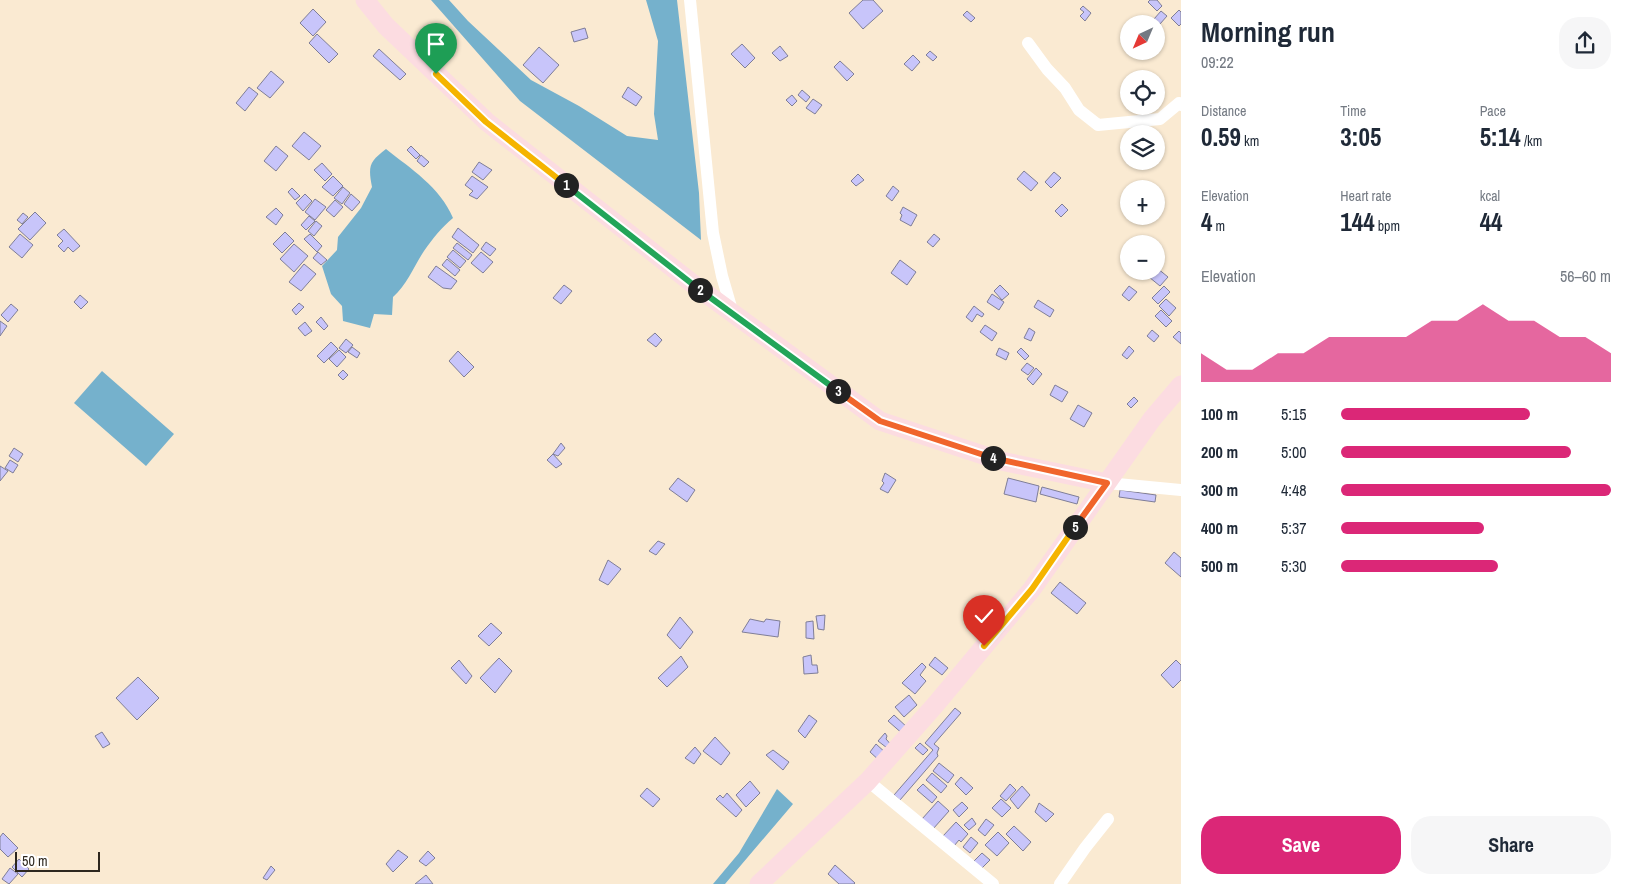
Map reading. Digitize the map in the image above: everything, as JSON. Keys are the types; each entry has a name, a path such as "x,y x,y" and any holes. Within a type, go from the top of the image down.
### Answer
{"main road":[{"path":"365,0 386,26 486,122 733,314 880,421 1001,460 1107,483"},
{"path":"759,884 868,781 936,704 1032,589 1152,419 1181,385"}],"street":[{"path":"690,0 713,233 722,276 733,314"},
{"path":"1028,43 1047,69 1065,88 1078,110 1098,124 1160,119 1179,103 1181,105"},
{"path":"1107,483 1181,490"},
{"path":"868,781 993,884"},
{"path":"1060,884 1108,819"}],"water":[{"path":"431,0 449,0 468,21 531,80 579,106 627,136 658,140 654,114 658,41 646,0 677,0 699,193 701,240 520,101"},
{"path":"386,149 415,171 433,188 441,197 453,218 431,242 406,281 393,297 392,315 374,314 370,328 343,321 342,306 331,294 322,266 337,250 338,237 361,208 372,187 371,165 376,157"},
{"path":"102,371 174,434 146,466 74,403"},
{"path":"777,789 793,804 725,884 713,884 739,853"}],"building":[{"path":"863,0 873,0 883,11 863,29 849,13"},
{"path":"1150,0 1157,0 1162,6 1157,11 1148,2"},
{"path":"1083,6 1091,13 1085,21 1080,16 1084,12 1080,9"},
{"path":"313,9 326,22 313,36 300,23"},
{"path":"1179,10 1181,12 1181,24 1179,26 1171,18"},
{"path":"967,11 975,18 971,22 963,15"},
{"path":"1161,11 1167,16 1165,18 1165,15 1158,15"},
{"path":"585,28 588,38 574,42 571,32"},
{"path":"317,34 338,54 329,63 309,43"},
{"path":"742,44 755,58 745,68 731,54"},
{"path":"780,46 788,56 780,61 772,53"},
{"path":"539,47 559,65 543,83 523,65"},
{"path":"379,49 406,74 400,80 373,56"},
{"path":"930,51 937,57 933,61 926,55"},
{"path":"913,55 920,62 912,71 904,64"},
{"path":"840,61 854,74 847,81 834,67"},
{"path":"271,71 284,82 270,98 257,88"},
{"path":"249,87 258,94 245,111 236,103"},
{"path":"628,87 642,97 636,106 622,97"},
{"path":"802,90 810,97 806,102 798,95"},
{"path":"792,95 797,101 792,106 786,100"},
{"path":"813,99 822,105 815,114 806,108"},
{"path":"304,132 321,146 309,160 292,146"},
{"path":"276,146 288,156 276,171 264,161"},
{"path":"411,146 420,155 416,159 407,150"},
{"path":"421,155 429,162 424,167 417,161"},
{"path":"479,162 492,170 483,180 472,172"},
{"path":"322,163 332,174 325,181 314,170"},
{"path":"1024,171 1038,183 1031,191 1017,179"},
{"path":"1054,172 1061,178 1051,188 1045,182"},
{"path":"858,174 864,180 856,186 851,181"},
{"path":"333,176 343,186 333,196 322,187"},
{"path":"472,176 488,187 477,199 469,195 473,191 465,185"},
{"path":"893,186 899,191 892,201 886,196"},
{"path":"343,187 350,193 342,204 334,198"},
{"path":"292,188 300,196 295,200 288,192"},
{"path":"305,194 312,201 303,211 296,203"},
{"path":"351,194 360,202 352,211 344,204"},
{"path":"315,199 326,207 315,220 305,212"},
{"path":"335,200 343,207 334,217 326,210"},
{"path":"1062,204 1068,210 1061,217 1055,211"},
{"path":"903,207 917,215 911,226 900,220 902,215 900,213"},
{"path":"276,208 283,215 276,225 266,217"},
{"path":"35,212 46,223 30,240 18,229"},
{"path":"23,213 28,217 22,224 17,220"},
{"path":"309,216 315,221 306,230 301,225"},
{"path":"316,221 322,226 314,236 308,231"},
{"path":"458,228 479,245 473,253 452,237"},
{"path":"64,229 80,246 73,252 68,247 64,252 58,246 63,241 57,235"},
{"path":"285,232 294,241 282,253 273,244"},
{"path":"20,234 33,245 22,258 9,247"},
{"path":"310,234 322,246 317,252 304,239"},
{"path":"934,234 940,239 933,247 927,242"},
{"path":"486,242 496,249 490,256 481,249"},
{"path":"457,243 472,255 468,260 453,248"},
{"path":"294,244 308,256 294,272 280,259"},
{"path":"453,250 466,261 460,268 447,257"},
{"path":"318,252 327,260 321,265 313,258"},
{"path":"481,252 493,262 483,273 471,263"},
{"path":"447,259 460,270 455,276 442,265"},
{"path":"900,260 916,272 907,285 891,273"},
{"path":"304,264 316,274 301,291 289,282"},
{"path":"436,266 457,281 451,289 443,288 428,277"},
{"path":"1165,275 1168,277 1160,286 1153,280 1165,280"},
{"path":"564,285 572,291 561,304 553,298"},
{"path":"1000,285 1009,294 1002,300 994,291"},
{"path":"1129,286 1137,292 1129,301 1122,295"},
{"path":"1164,286 1170,292 1158,304 1152,298"},
{"path":"992,294 1004,302 999,310 987,302"},
{"path":"80,295 88,302 81,309 74,302"},
{"path":"1166,299 1176,308 1169,316 1159,306"},
{"path":"1038,300 1054,310 1050,317 1034,307"},
{"path":"299,303 304,307 296,315 292,310"},
{"path":"11,304 18,310 8,322 1,315"},
{"path":"974,306 984,314 982,317 977,314 972,322 966,317"},
{"path":"1161,310 1172,321 1166,327 1155,316"},
{"path":"321,317 328,326 324,330 316,322"},
{"path":"0,321 7,326 0,336"},
{"path":"305,322 312,331 305,336 298,328"},
{"path":"985,325 997,333 992,341 980,332"},
{"path":"1029,328 1035,332 1031,341 1024,338"},
{"path":"1152,330 1159,336 1154,342 1147,336"},
{"path":"1179,331 1181,333 1181,344 1173,337"},
{"path":"655,333 662,340 656,347 647,340"},
{"path":"346,339 353,345 346,353 339,348"},
{"path":"331,342 338,349 324,363 317,356"},
{"path":"1129,346 1134,351 1127,359 1122,355"},
{"path":"352,347 360,353 357,358 348,352"},
{"path":"999,348 1009,353 1006,360 996,355"},
{"path":"1021,348 1029,356 1025,360 1017,352"},
{"path":"339,350 346,357 337,367 329,359"},
{"path":"458,351 474,367 464,377 449,361"},
{"path":"1027,363 1034,368 1028,375 1021,370"},
{"path":"1036,368 1042,374 1033,385 1027,379"},
{"path":"343,370 348,375 343,380 338,375"},
{"path":"1055,385 1068,392 1062,402 1050,395"},
{"path":"1134,397 1138,401 1131,408 1127,404"},
{"path":"1078,405 1092,413 1084,427 1070,419"},
{"path":"561,443 565,448 558,456 553,454"},
{"path":"14,448 23,454 18,462 9,456"},
{"path":"553,454 562,464 556,468 547,460"},
{"path":"10,460 18,465 13,473 5,468"},
{"path":"0,466 8,471 0,481"},
{"path":"885,473 896,480 888,493 880,489 884,483 882,481"},
{"path":"678,478 695,490 687,502 669,489"},
{"path":"1008,478 1039,486 1036,502 1004,494"},
{"path":"1042,487 1079,497 1077,504 1040,494"},
{"path":"1120,490 1156,495 1155,502 1119,497"},
{"path":"658,541 665,544 656,555 649,551"},
{"path":"1174,552 1181,558 1181,577 1165,563"},
{"path":"608,560 621,569 608,585 599,580"},
{"path":"1060,582 1086,603 1077,614 1051,593"},
{"path":"825,615 824,630 818,629 816,616"},
{"path":"680,617 693,632 680,649 667,635"},
{"path":"750,619 764,622 766,619 780,621 778,637 742,632"},
{"path":"813,621 814,639 806,638 806,622"},
{"path":"491,623 502,633 489,646 478,636"},
{"path":"811,655 812,665 817,665 818,673 804,674 803,657"},
{"path":"681,656 688,667 667,687 658,678"},
{"path":"935,657 948,668 942,675 929,665"},
{"path":"499,658 512,671 495,693 480,678"},
{"path":"459,660 472,676 466,684 451,668"},
{"path":"1176,660 1181,665 1181,680 1173,688 1161,675"},
{"path":"922,663 926,667 920,675 926,681 915,694 902,683"},
{"path":"138,677 159,698 137,720 116,698"},
{"path":"909,695 917,705 904,717 895,707"},
{"path":"955,708 961,713 934,744 939,748 938,756 900,800 894,795 933,750 925,743"},
{"path":"809,715 817,721 805,738 798,731"},
{"path":"894,715 909,729 904,735 888,721"},
{"path":"102,732 110,744 103,748 95,736"},
{"path":"885,733 886,739 894,748 891,751 878,741"},
{"path":"715,737 730,753 721,765 703,751"},
{"path":"920,743 928,750 923,755 915,748"},
{"path":"876,744 887,754 881,762 870,752"},
{"path":"695,747 701,754 694,764 685,758"},
{"path":"773,750 789,762 783,770 766,755"},
{"path":"939,763 954,775 948,783 933,771"},
{"path":"932,773 947,786 941,793 926,780"},
{"path":"961,777 973,788 966,795 955,784"},
{"path":"750,781 760,793 746,807 736,795"},
{"path":"923,784 937,797 932,803 917,790"},
{"path":"1010,784 1016,790 1006,801 1000,796"},
{"path":"1022,786 1030,795 1018,809 1010,799"},
{"path":"647,788 660,799 653,807 640,796"},
{"path":"727,793 742,810 736,817 716,799 720,795 723,798"},
{"path":"1001,799 1011,808 1002,817 992,808"},
{"path":"938,801 949,811 933,829 922,819"},
{"path":"962,802 968,808 959,817 953,810"},
{"path":"1039,803 1054,814 1046,822 1035,812"},
{"path":"972,818 976,824 969,830 964,825"},
{"path":"986,819 994,825 985,836 978,830"},
{"path":"956,822 968,834 961,842 959,840 954,846 943,836"},
{"path":"1014,826 1031,842 1023,851 1006,834"},
{"path":"998,832 1009,843 997,856 985,845"},
{"path":"3,833 18,848 8,857 0,849 0,837"},
{"path":"971,837 978,843 970,853 963,847"},
{"path":"398,850 408,857 393,872 386,864"},
{"path":"428,851 435,858 426,866 419,861"},
{"path":"982,853 990,860 981,869 974,861"},
{"path":"19,859 29,869 22,877 12,867"},
{"path":"835,865 855,883 839,884 828,874"},
{"path":"271,866 275,870 267,880 263,878"},
{"path":"10,868 18,874 9,884 2,879"},
{"path":"426,875 433,884 415,884"}],"route":[{"path":"436,74 486,122 697,287 880,421 1001,460 1107,483 1032,589 984,646"}]}
